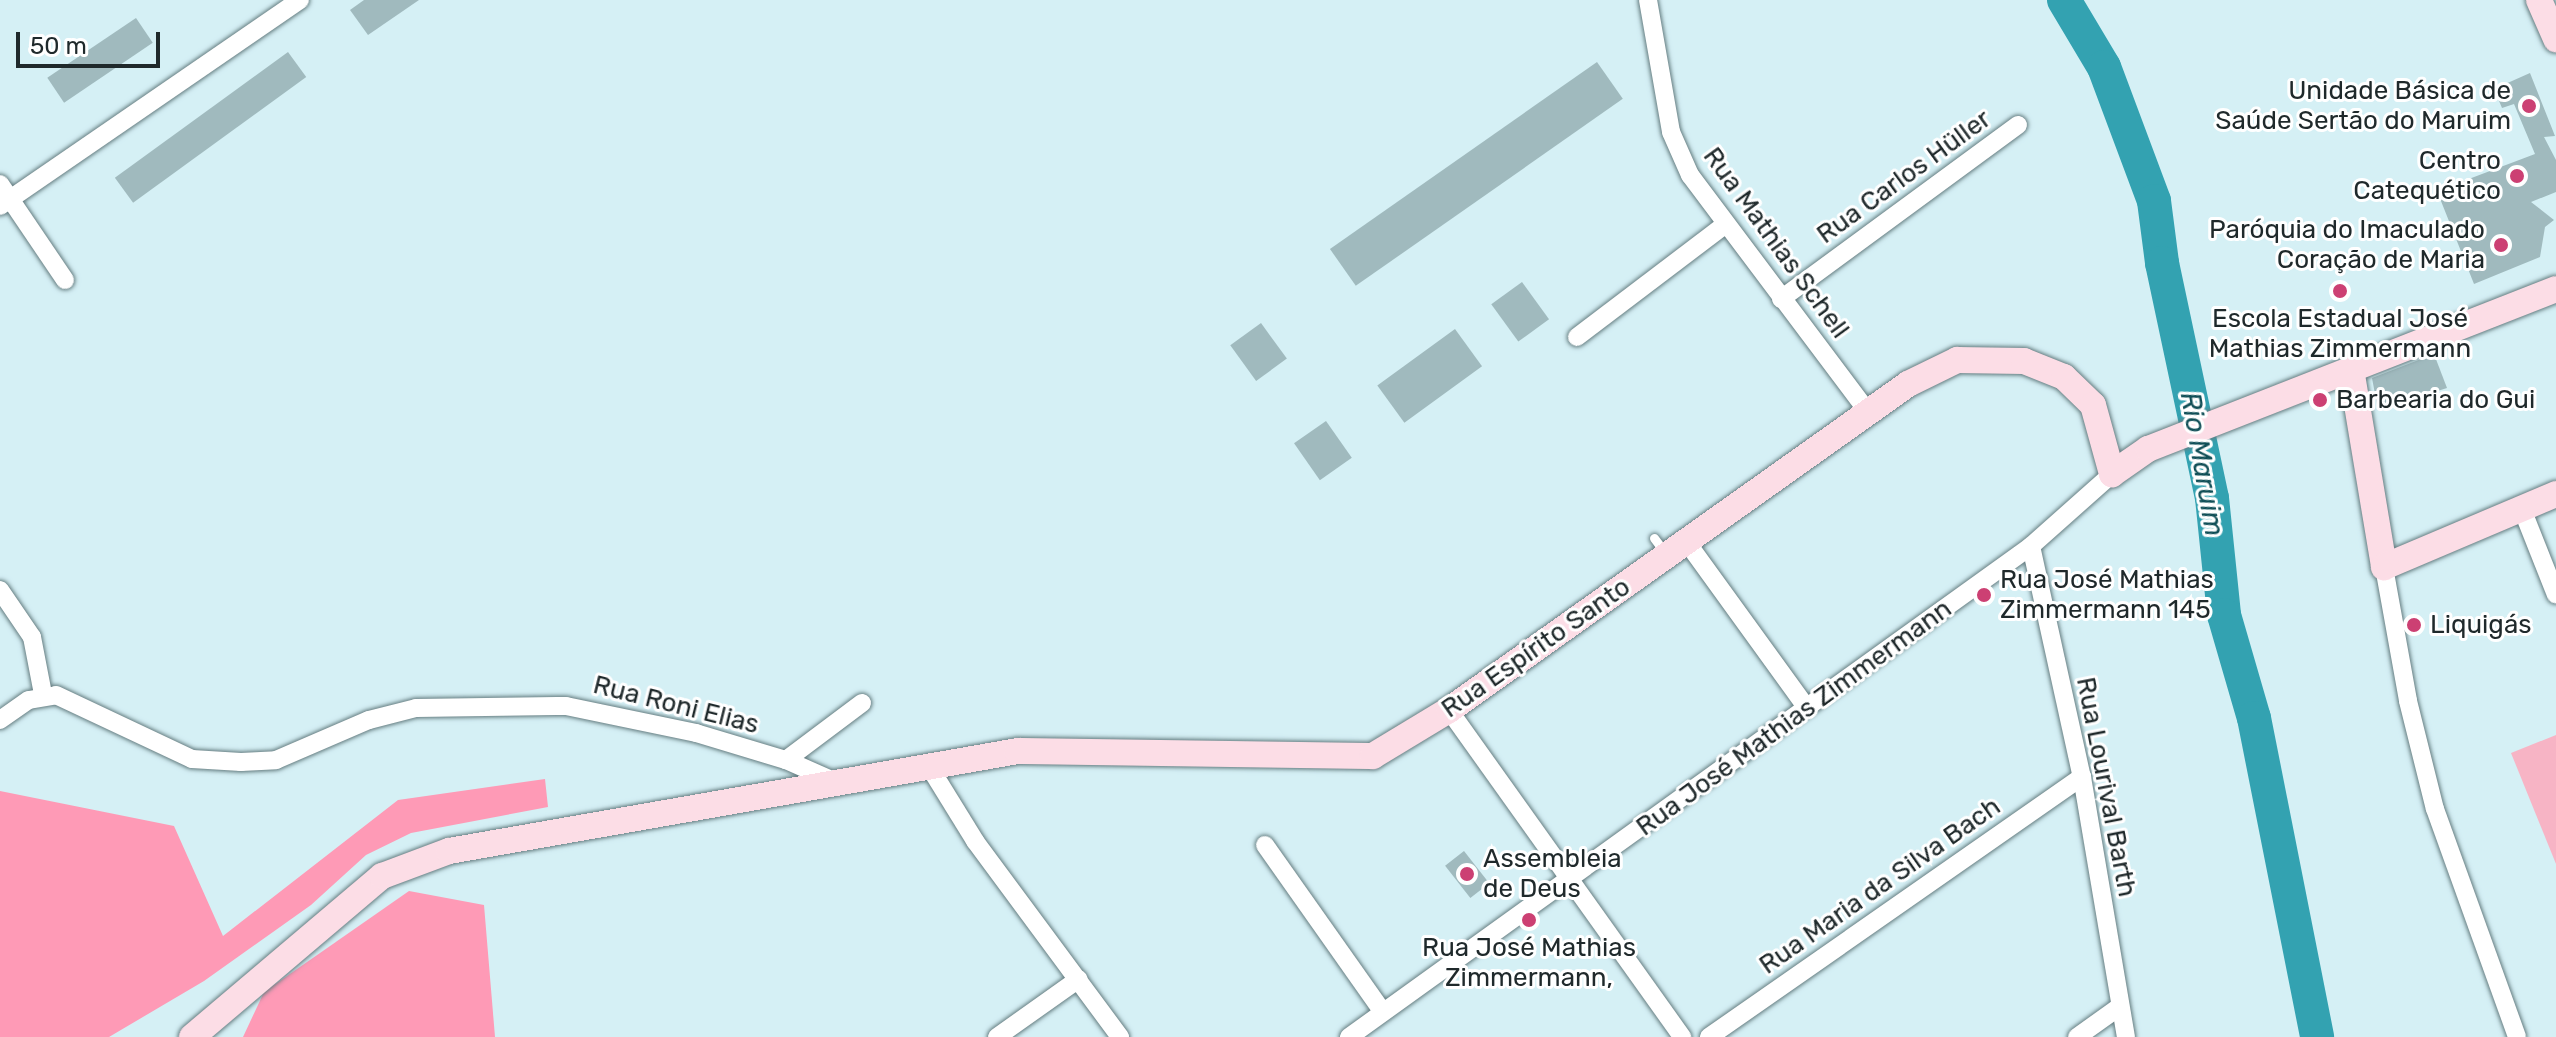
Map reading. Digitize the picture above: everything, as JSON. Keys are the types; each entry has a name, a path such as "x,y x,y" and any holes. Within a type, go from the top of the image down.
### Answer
{"street":[{"path":"65,280 3,196 300,0"},
{"name":"Rua Mathias Schell","path":"1648,0 1671,132 1690,175 1868,412"},
{"path":"2539,0 2556,39"},
{"name":"Rua Carlos Hüller","path":"1781,299 2018,125"},
{"path":"1577,337 1726,224"},
{"name":"Rua José Mathias Zimmermann","path":"1349,1037 2031,546 2112,474 2148,449 2556,289"},
{"name":"Rua Espírito Santo","path":"192,1037 354,896 399,867 520,836 1036,749 1360,758 1388,750 1449,710 1669,545 1908,384 1957,360 2024,361 2064,377 2093,405 2112,474"},
{"path":"2351,369 2408,701 2435,809 2517,1037"},
{"path":"2384,567 2556,494"},
{"path":"2522,509 2556,595"},
{"path":"1669,545 1807,708"},
{"name":"Rua Lourival Barth","path":"2031,546 2082,777 2126,1037"},
{"path":"0,590 32,637 43,694 0,720"},
{"name":"Rua Roni Elias","path":"43,694 82,703 172,752 218,762 276,760 404,711 525,704 605,710 786,760 838,783"},
{"path":"786,760 862,703"},
{"path":"1449,710 1682,1037"},
{"path":"930,768 975,841 1120,1037"},
{"name":"Rua Maria da Silva Bach","path":"1709,1037 2082,777"},
{"path":"1265,845 1383,1012"},
{"path":"997,1037 1079,979"},
{"path":"2077,1037 2119,1007"}],"shaded area":[{"path":"2556,735 2556,864 2511,753"},
{"path":"545,779 548,807 411,833 366,855 311,905 204,981 109,1037 0,1037 0,791 174,826 223,936 398,800"},
{"path":"409,891 484,905 495,1037 243,1037 264,992"}],"building":[{"path":"364,0 419,0 368,35 350,10"},
{"path":"136,18 153,43 64,103 47,78"},
{"path":"288,52 306,77 133,203 115,178"},
{"path":"1597,62 1623,99 1356,286 1330,249"},
{"path":"2530,73 2555,136 2544,137 2556,160 2556,192 2531,202 2554,220 2545,227 2540,257 2474,284 2437,191 2535,154 2514,104 2502,108 2494,89"},
{"path":"1522,282 1549,319 1518,342 1491,304"},
{"path":"1261,323 1287,359 1256,381 1230,345"},
{"path":"1455,329 1482,366 1404,423 1377,385"},
{"path":"2434,354 2447,388 2378,410 2372,378"},
{"path":"1326,421 1352,458 1320,480 1294,443"},
{"name":"Assembleia de Deus","path":"1464,851 1489,883 1470,898 1445,866"}],"waterway":[{"name":"Rio Maruim","path":"2064,0 2104,67 2154,201 2162,263 2212,498 2224,615 2254,718 2317,1037"}],"place":[{"name":"Unidade Básica de Saúde Sertão do Maruim","path":"2529,106"},
{"name":"Centro Catequético","path":"2517,176"},
{"name":"Paróquia do Imaculado Coração de Maria","path":"2501,245"},
{"name":"Escola Estadual José Mathias Zimmermann","path":"2340,291"},
{"name":"Barbearia do Gui","path":"2320,400"},
{"name":"Rua José Mathias Zimmermann 145","path":"1984,595"},
{"name":"Liquigás","path":"2414,625"},
{"name":"Assembleia de Deus","path":"1467,874"},
{"name":"Rua José Mathias Zimmermann,","path":"1529,920"}]}
